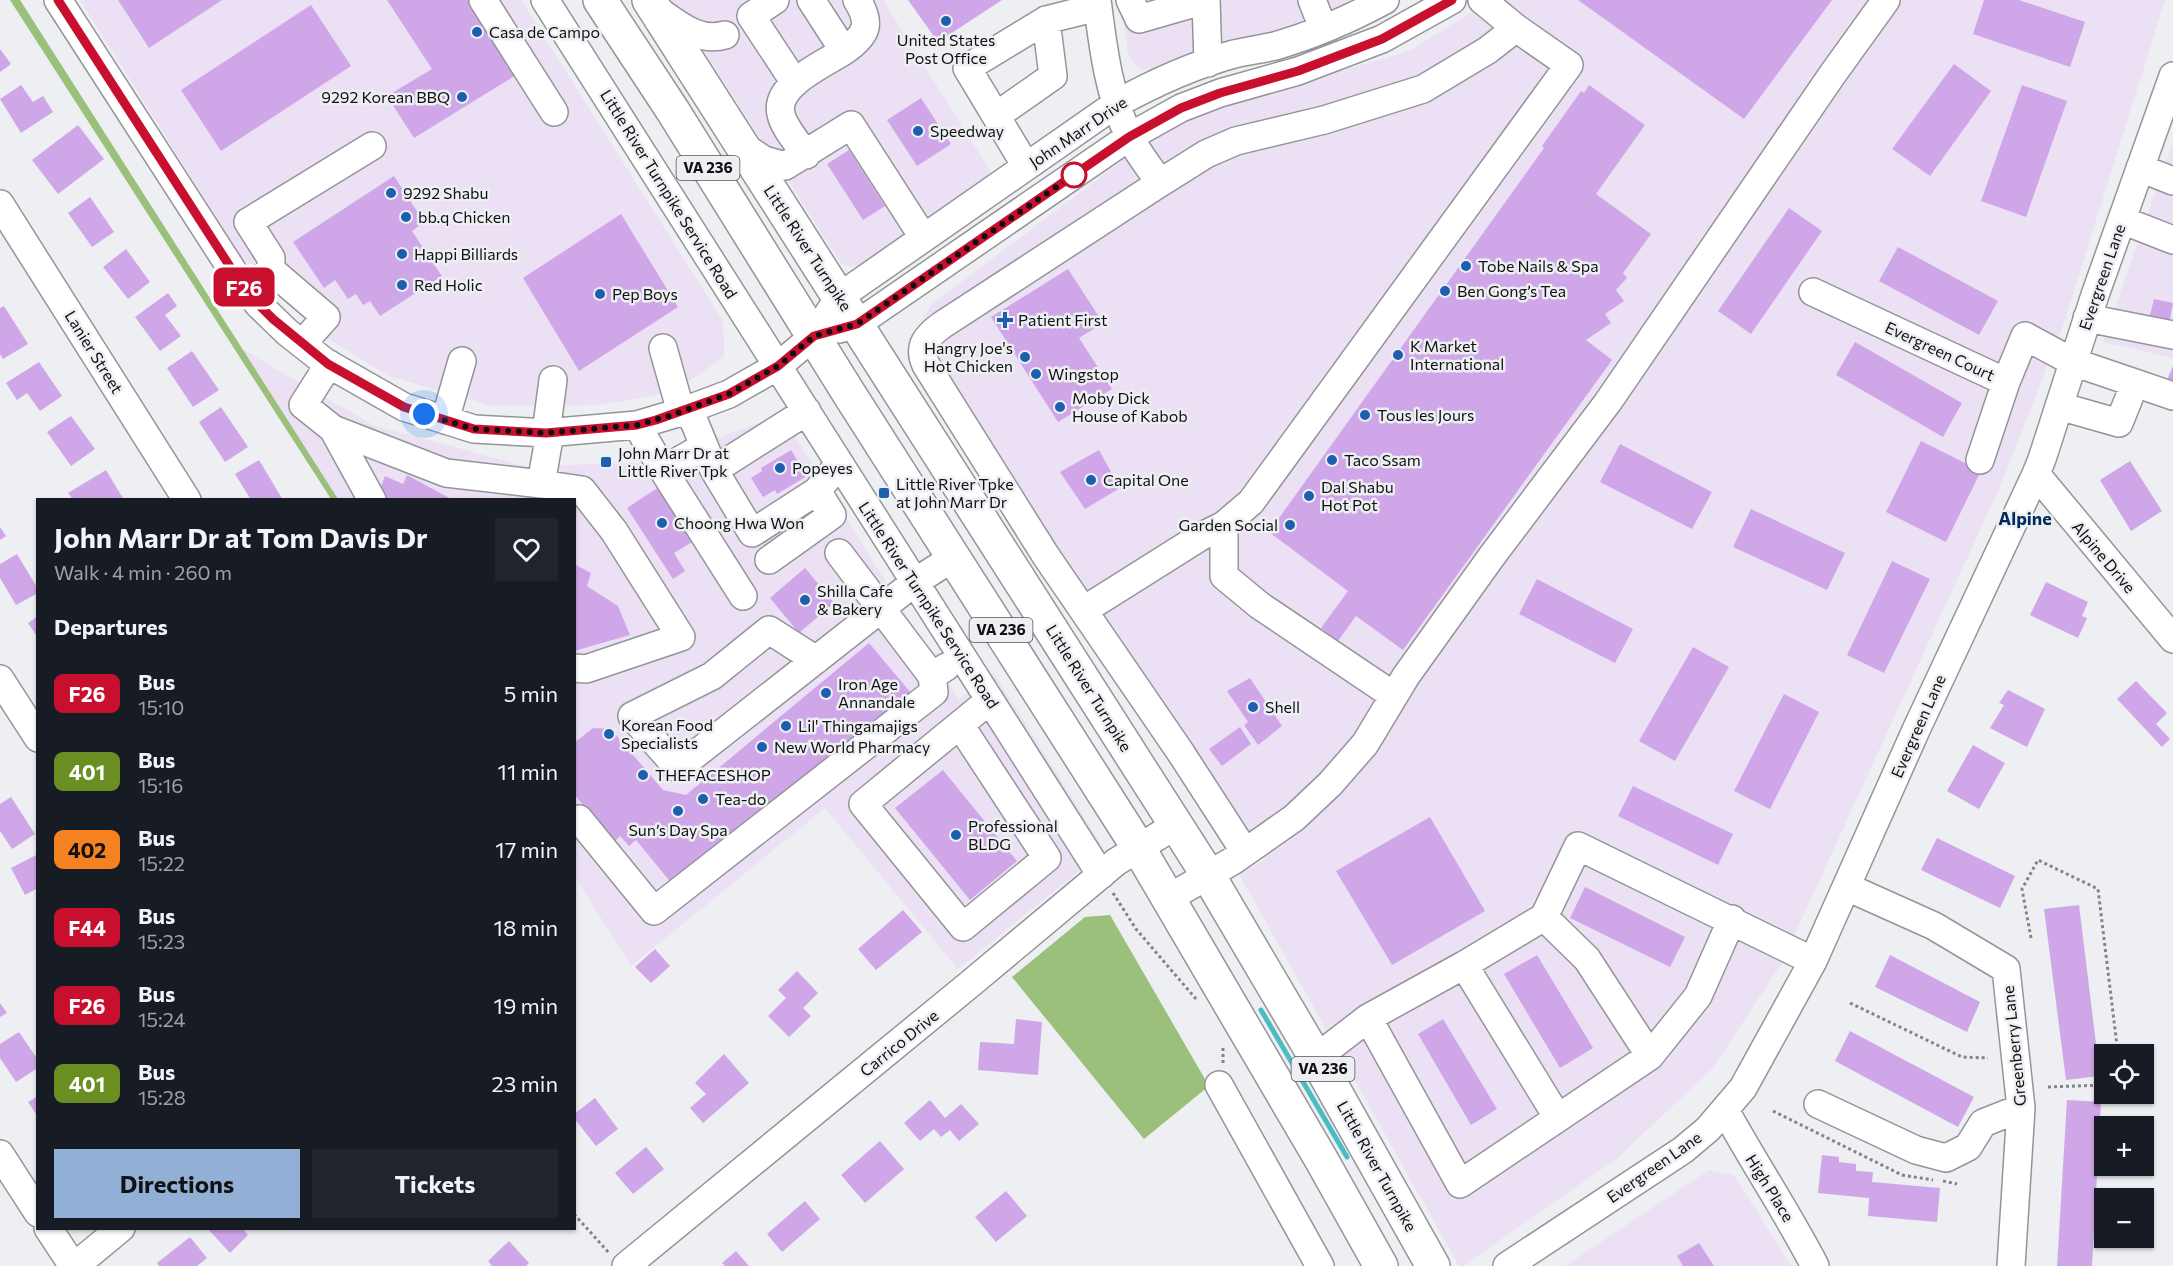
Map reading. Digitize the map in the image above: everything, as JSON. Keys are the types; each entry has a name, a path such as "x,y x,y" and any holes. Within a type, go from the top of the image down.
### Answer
{"main road":[{"name":"VA 236","path":"600,0 1138,847 1381,1266"},
{"path":"608,0 670,64 676,68 694,68"},
{"name":"Little River Turnpike","path":"652,4 1208,875 1316,1058 1433,1266"}],"street":[{"name":"John Marr Drive","path":"58,0 185,201 247,291 266,312 302,344 328,364 404,407 474,429 548,433 637,425 685,411 729,394 778,366 814,336 839,297 1116,104 1208,63 1276,45 1361,13 1385,0"},
{"path":"483,0 554,112"},
{"name":"Little River Turnpike Service Road","path":"545,0 1101,874"},
{"path":"694,68 725,34 775,0"},
{"path":"811,0 844,51"},
{"path":"806,155 781,115 783,96 795,82 859,40 866,26 866,16 857,0"},
{"path":"1130,0 1139,19 1205,0 1208,63"},
{"path":"1312,0 1323,28"},
{"name":"John Marr Drive","path":"814,336 857,324 1129,137 1181,108 1220,93 1298,71 1382,39 1452,0"},
{"path":"1084,610 1200,537 1224,525 1251,502 1569,65 1516,28 1482,0"},
{"path":"1169,898 1245,852 1294,818 1330,784 1365,744 1394,696 1492,556 1608,402 1886,0"},
{"path":"652,4 697,35 712,38 725,34"},
{"path":"1026,166 967,68 1046,20 1097,4 1104,59 1116,104 1129,137 1160,183"},
{"path":"751,16 795,82"},
{"path":"996,116 1053,76 1046,20"},
{"path":"1245,852 1168,734 1046,556 926,365 922,353 924,340 942,325 1206,154 1236,141 1324,120 1423,88 1488,50 1516,28"},
{"name":"Evergreen Lane","path":"1508,1266 1683,1150 1708,1129 1725,1110 1743,1088 1760,1060 1813,961 1930,698 2036,474 2087,318 2140,168 2162,141 2173,76"},
{"path":"743,146 764,160 780,166 790,164 806,155 851,125 923,237"},
{"path":"247,291 271,270 271,258 248,222 372,146"},
{"path":"801,237 790,199 790,188 792,179 806,155"},
{"path":"2140,168 2173,181"},
{"name":"Lanier Street","path":"0,204 186,498"},
{"path":"2122,219 2173,240"},
{"path":"271,270 326,317 302,344"},
{"name":"Evergreen Court","path":"1813,292 2007,382 2025,336 2073,362"},
{"path":"2087,318 2173,335"},
{"path":"663,348 685,411 708,459 752,534 817,491 839,464"},
{"path":"445,420 462,362"},
{"path":"2073,362 2173,396"},
{"path":"328,364 303,405 333,429 446,473 582,489 614,531 681,638 586,669 576,669"},
{"path":"541,484 553,380"},
{"path":"1980,460 2007,382"},
{"path":"2059,406 2115,434 2135,383"},
{"path":"663,470 708,459 807,411"},
{"path":"637,425 743,596"},
{"path":"333,429 371,498"},
{"name":"Alpine Drive","path":"2036,474 2173,639"},
{"path":"769,560 832,515 817,491"},
{"path":"1224,525 1224,576 1259,605 1394,696"},
{"path":"579,819 654,911 934,692 932,676 839,553"},
{"path":"1016,574 1046,556"},
{"path":"816,660 769,630 712,676 632,716 678,768 882,609 915,582 954,557"},
{"path":"932,676 963,657"},
{"path":"0,679 36,735"},
{"path":"960,725 1047,858 963,927 863,804 990,700"},
{"path":"1133,758 1168,734"},
{"name":"Carrico Drive","path":"620,1262 1101,874 1138,847 1176,825"},
{"path":"1316,1058 1368,1018 1464,965 1544,917 1578,846 1732,919 1813,961"},
{"name":"Greenberry Lane","path":"1847,887 1934,926 2006,969 2021,1108 2011,1266"},
{"path":"1544,917 1587,959 1650,1056"},
{"path":"1368,1018 1460,1184 1650,1056 1698,996 1732,919"},
{"path":"1464,965 1558,1118"},
{"path":"1219,1085 1320,1266"},
{"path":"1818,1104 1916,1150 1946,1158 1968,1147 1983,1123 2021,1108"},
{"name":"High Place","path":"1725,1110 1815,1266"},
{"path":"0,1154 36,1210"},
{"path":"49,1230 74,1266 119,1230"}],"path":[{"path":"2031,938 2022,890 2038,860 2098,889 2117,1044"},
{"path":"1101,874 1136,929 1202,1007"},
{"path":"1850,1004 1962,1057 1988,1058"},
{"path":"2048,1087 2094,1085"},
{"path":"1773,1111 1902,1175 1957,1184"},
{"path":"576,1216 620,1262"}],"shaded area":[{"path":"80,0 521,0 723,321 724,357 675,391 602,405 492,406 389,376 317,332 242,258"},
{"path":"671,0 883,0 993,175 861,264 850,267 841,263"},
{"path":"1121,0 1371,0 1325,23 1156,71 1139,68 1128,54"},
{"path":"1491,0 2165,0 2063,326 2002,482 1781,964 1713,1068 1616,1159 1463,1266 1459,1266 1239,874 1265,860 1167,708 1067,574 919,324 932,304 1179,118 1409,51"},
{"path":"2173,142 2173,358 2103,342"},
{"path":"242,349 373,425 524,466 646,463 776,417 789,427 959,699 993,672 1105,850 958,969 825,808 631,966 576,879 576,498 337,498"},
{"path":"1709,1170 1734,1175 1791,1266 1565,1266"}],"green space":[{"path":"10,0 20,0 337,498 330,498"},
{"path":"1110,915 1209,1086 1144,1139 1012,977 1085,917"}],"building":[{"path":"118,0 222,0 149,48"},
{"path":"387,0 468,0 516,75 414,138 387,96 432,69"},
{"name":"United States Post Office","path":"908,0 1002,0 938,42"},
{"path":"1578,0 1832,0 1744,119"},
{"path":"1984,0 2019,0 2085,22 2070,67 1973,34"},
{"path":"311,5 351,66 221,151 181,90"},
{"path":"0,49 11,64 0,72"},
{"path":"1954,64 1991,91 1930,176 1892,149"},
{"path":"21,85 33,102 43,96 53,112 21,133 0,99"},
{"path":"1589,85 1645,125 1596,194 1651,234 1623,273 1627,278 1616,290 1624,301 1605,314 1611,323 1586,340 1612,360 1403,650 1356,616 1338,641 1321,628 1348,591 1269,532 1544,148 1542,146 1581,91 1584,93"},
{"path":"2022,85 2067,101 2026,217 1981,201"},
{"path":"921,98 951,144 917,166 887,120"},
{"path":"78,125 104,159 58,194 32,160"},
{"path":"849,150 885,206 863,220 827,164"},
{"path":"394,176 424,222 412,231 442,276 380,316 370,301 363,305 356,294 348,299 335,280 324,288 293,242"},
{"path":"90,197 114,232 92,247 68,213"},
{"path":"1789,208 1822,231 1751,334 1718,311"},
{"path":"621,214 678,307 579,371 523,278"},
{"path":"1898,247 1998,301 1979,335 1879,281"},
{"path":"126,249 150,282 128,299 103,267"},
{"path":"1068,269 1103,323 1079,338 1112,389 1058,422 991,317"},
{"path":"168,293 177,306 165,315 181,336 160,351 135,317"},
{"path":"2154,299 2173,303 2169,324 2149,319"},
{"path":"4,306 28,344 3,359 0,354 0,308"},
{"path":"1855,342 1962,403 1943,437 1836,375"},
{"path":"192,351 219,390 193,407 167,368"},
{"path":"39,362 62,396 40,411 27,393 17,400 6,383"},
{"path":"2173,366 2173,385 2166,382"},
{"path":"221,407 248,447 225,462 199,422"},
{"path":"71,416 95,449 71,466 47,432"},
{"path":"1921,441 1981,471 1946,542 1886,512"},
{"path":"1620,444 1712,492 1692,529 1600,482"},
{"path":"791,450 807,476 777,494 775,490 763,497 751,478 762,471 761,468"},
{"name":"Capital One","path":"1099,450 1120,488 1085,509 1060,472"},
{"path":"259,460 282,498 250,498 235,474"},
{"path":"2130,461 2162,511 2131,531 2100,480"},
{"path":"106,470 123,498 72,498 68,493"},
{"path":"407,475 449,498 377,497 385,476 403,484"},
{"name":"Choong Hwa Won","path":"662,485 697,539 674,553 685,571 673,579 627,508"},
{"path":"1751,509 1845,553 1827,590 1733,547"},
{"path":"0,527 6,536 0,540"},
{"path":"17,554 36,586 36,594 16,605 0,578 0,564"},
{"path":"1892,561 1930,579 1884,673 1847,655"},
{"path":"576,565 591,573 587,586 618,606 630,635 576,650"},
{"path":"805,568 834,603 799,633 770,598"},
{"path":"1537,579 1633,629 1615,663 1519,614"},
{"path":"2046,582 2088,602 2082,616 2087,618 2078,638 2030,615"},
{"path":"36,617 36,635 28,623"},
{"path":"869,643 916,699 829,771 822,762 673,885 636,840 629,846 620,836 614,842 576,796 576,741 593,728 611,729 663,790 686,795"},
{"path":"1693,647 1729,667 1675,761 1639,741"},
{"name":"Shell","path":"1250,678 1282,726 1258,745 1244,725 1248,722 1227,691"},
{"path":"2136,681 2167,713 2156,724 2170,739 2162,747 2117,699"},
{"path":"2008,690 2045,709 2027,747 1990,728 2004,705 1999,703"},
{"path":"1784,694 1819,712 1770,809 1734,791"},
{"name":"Shell","path":"1240,727 1251,744 1222,766 1209,749"},
{"path":"1973,745 2005,763 1979,809 1947,791"},
{"name":"Professional BLDG","path":"943,770 1017,861 970,900 895,808"},
{"path":"1633,786 1733,834 1718,865 1618,816"},
{"path":"11,797 35,834 12,849 0,831 0,804"},
{"path":"1430,817 1485,911 1392,965 1336,871"},
{"path":"1937,838 2015,876 2000,908 1921,870"},
{"path":"36,855 36,889 25,895 11,868"},
{"path":"1585,887 1685,937 1670,967 1570,918"},
{"path":"2079,905 2096,1044 2094,1044 2094,1077 2066,1080 2044,909"},
{"path":"903,910 922,932 876,970 858,949"},
{"path":"655,949 670,966 651,983 635,967"},
{"path":"1537,955 1593,1048 1560,1068 1504,974"},
{"path":"1890,955 1980,1002 1967,1032 1875,987"},
{"path":"797,971 818,993 803,1008 811,1016 789,1037 768,1016 786,998 778,990"},
{"path":"0,1003 7,1013 0,1017"},
{"path":"1016,1019 1042,1022 1038,1075 978,1070 980,1042 1014,1044"},
{"path":"1443,1019 1497,1109 1471,1125 1418,1034"},
{"path":"1850,1031 1974,1097 1958,1127 1835,1061"},
{"path":"19,1032 36,1057 36,1069 16,1082 0,1058 0,1044"},
{"path":"724,1054 749,1083 703,1123 690,1108 706,1094 695,1083"},
{"path":"36,1097 36,1114 28,1102"},
{"path":"595,1098 618,1129 596,1146 576,1121 576,1112"},
{"path":"930,1100 945,1118 961,1104 979,1124 959,1141 950,1130 941,1137 934,1129 920,1141 904,1123"},
{"path":"2067,1100 2094,1102 2094,1104 2101,1104 2100,1116 2094,1116 2094,1176 2097,1176 2096,1188 2094,1188 2092,1266 2057,1266"},
{"path":"880,1141 904,1169 865,1203 841,1175"},
{"path":"646,1147 664,1169 633,1194 615,1173"},
{"path":"1822,1155 1839,1157 1839,1162 1856,1164 1856,1171 1873,1172 1872,1182 1940,1188 1937,1222 1868,1216 1869,1198 1818,1193"},
{"path":"1006,1191 1027,1216 996,1242 975,1217"},
{"path":"805,1201 820,1219 782,1252 767,1234"},
{"path":"209,1230 244,1230 248,1235 230,1253"},
{"path":"190,1237 207,1258 197,1266 159,1266 157,1263"},
{"path":"509,1241 529,1263 526,1266 492,1266 488,1261"},
{"path":"1699,1243 1714,1266 1683,1266 1677,1256"},
{"path":"736,1251 749,1266 725,1266 722,1263"}],"waterway":[{"path":"1261,1010 1347,1157"}],"bus line":[{"name":"F26","path":"58,0 185,201 238,279 259,305 288,333 328,364 404,407 474,429 546,433 637,425 729,394 778,366 814,336 857,324 1129,137 1181,108 1220,93 1298,71 1382,39 1452,0"}],"place":[{"name":"United States Post Office","path":"946,21"},
{"name":"Casa de Campo","path":"477,32"},
{"name":"9292 Korean BBQ","path":"462,97"},
{"name":"Speedway","path":"918,131"},
{"name":"9292 Shabu","path":"391,193"},
{"name":"bb.q Chicken","path":"406,217"},
{"name":"Happi Billiards","path":"402,254"},
{"name":"Tobe Nails & Spa","path":"1466,266"},
{"name":"Red Holic","path":"402,285"},
{"name":"Ben Gong’s Tea","path":"1445,291"},
{"name":"Pep Boys","path":"600,294"},
{"name":"Patient First","path":"1005,320"},
{"name":"K Market International","path":"1398,355"},
{"name":"Hangry Joe's Hot Chicken","path":"1025,357"},
{"name":"Wingstop","path":"1036,374"},
{"name":"Moby Dick House of Kabob","path":"1060,407"},
{"name":"Tous les Jours","path":"1365,415"},
{"name":"Taco Ssam","path":"1332,460"},
{"name":"John Marr Dr at Little River Tpk","path":"606,462"},
{"name":"Popeyes","path":"780,468"},
{"name":"Capital One","path":"1091,480"},
{"name":"Little River Tpke at John Marr Dr","path":"884,493"},
{"name":"Dal Shabu Hot Pot","path":"1309,496"},
{"name":"Choong Hwa Won","path":"662,523"},
{"name":"Garden Social","path":"1290,525"},
{"name":"Shilla Cafe & Bakery","path":"805,600"},
{"name":"Iron Age Annandale","path":"826,693"},
{"name":"Shell","path":"1253,707"},
{"name":"Lil' Thingamajigs","path":"786,726"},
{"name":"Korean Food Specialists","path":"609,734"},
{"name":"New World Pharmacy","path":"762,747"},
{"name":"THEFACESHOP","path":"643,775"},
{"name":"Tea-do","path":"703,799"},
{"name":"Sun’s Day Spa","path":"678,811"},
{"name":"Professional BLDG","path":"956,835"}],"district":[{"name":"Alpine","path":"2025,519"}],"route":[{"path":"424,414 474,429 546,433 637,425 689,409 729,394 778,366 814,336 857,324 1078,172 1074,175"}]}
